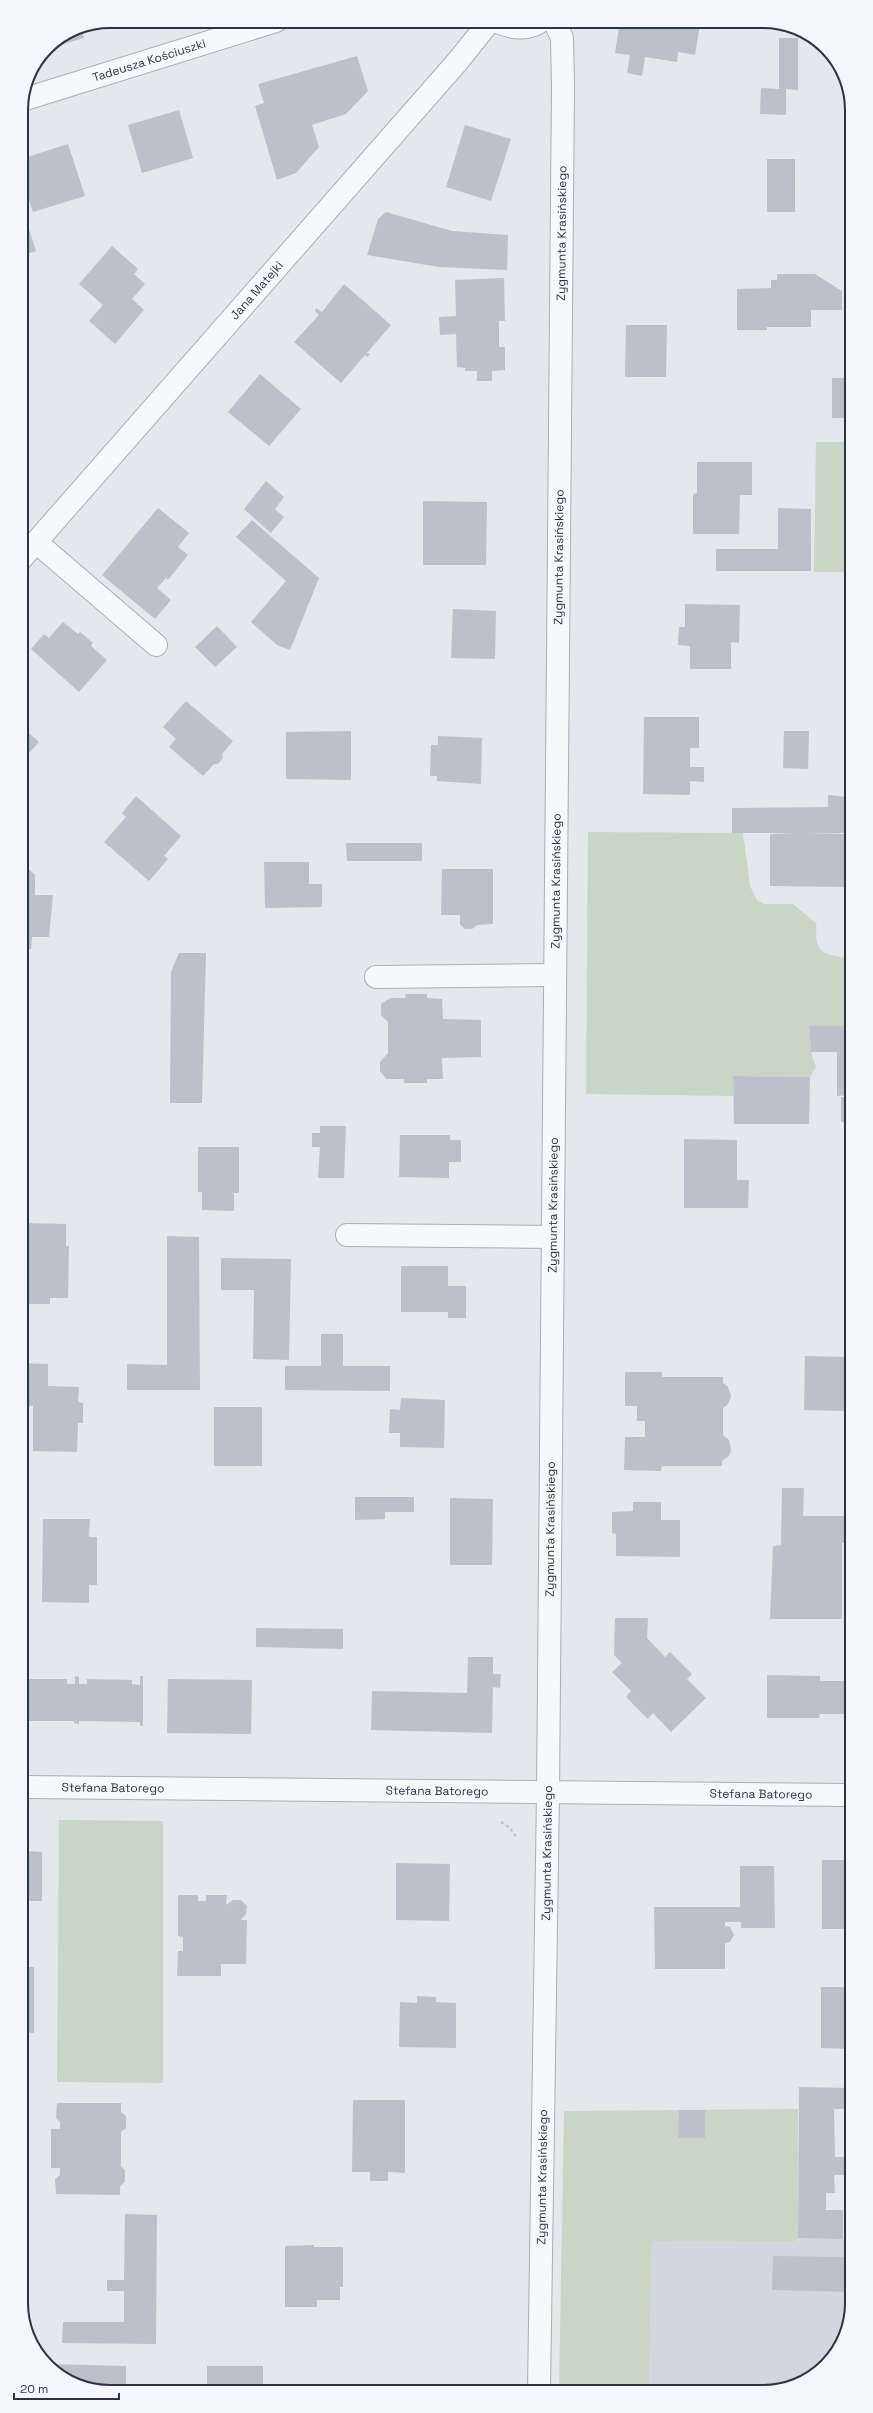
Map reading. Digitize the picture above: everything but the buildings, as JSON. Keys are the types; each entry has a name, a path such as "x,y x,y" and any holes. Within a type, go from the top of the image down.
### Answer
{"street":[{"name":"Tadeusza Kościuszki","path":"29,98 253,28"},
{"name":"Jana Matejki","path":"28,551 458,61 484,28"},
{"name":"Zygmunta Krasińskiego","path":"539,2385 548,1793 563,86 562,38 557,28"},
{"path":"36,542 156,645"},
{"path":"376,977 554,975"},
{"path":"347,1235 553,1237"},
{"name":"Stefana Batorego","path":"28,1787 845,1795"}],"path":[{"path":"28,587 54,557"},
{"path":"497,1819 510,1828 519,1842"}],"shaded area":[{"path":"798,2238 845,2240 845,2309 841,2330 828,2353 817,2365 790,2381 774,2384 649,2385 652,2241 794,2242"}],"green space":[{"path":"816,442 845,442 845,572 814,572"},
{"path":"588,832 743,833 750,886 757,900 764,904 793,904 816,923 816,940 822,951 830,955 845,958 845,1026 809,1026 811,1052 816,1067 810,1077 733,1076 733,1096 586,1094"},
{"path":"59,1820 163,1821 163,2083 57,2082"},
{"path":"798,2109 798,2238 794,2242 652,2241 649,2385 559,2385 564,2111"}]}
